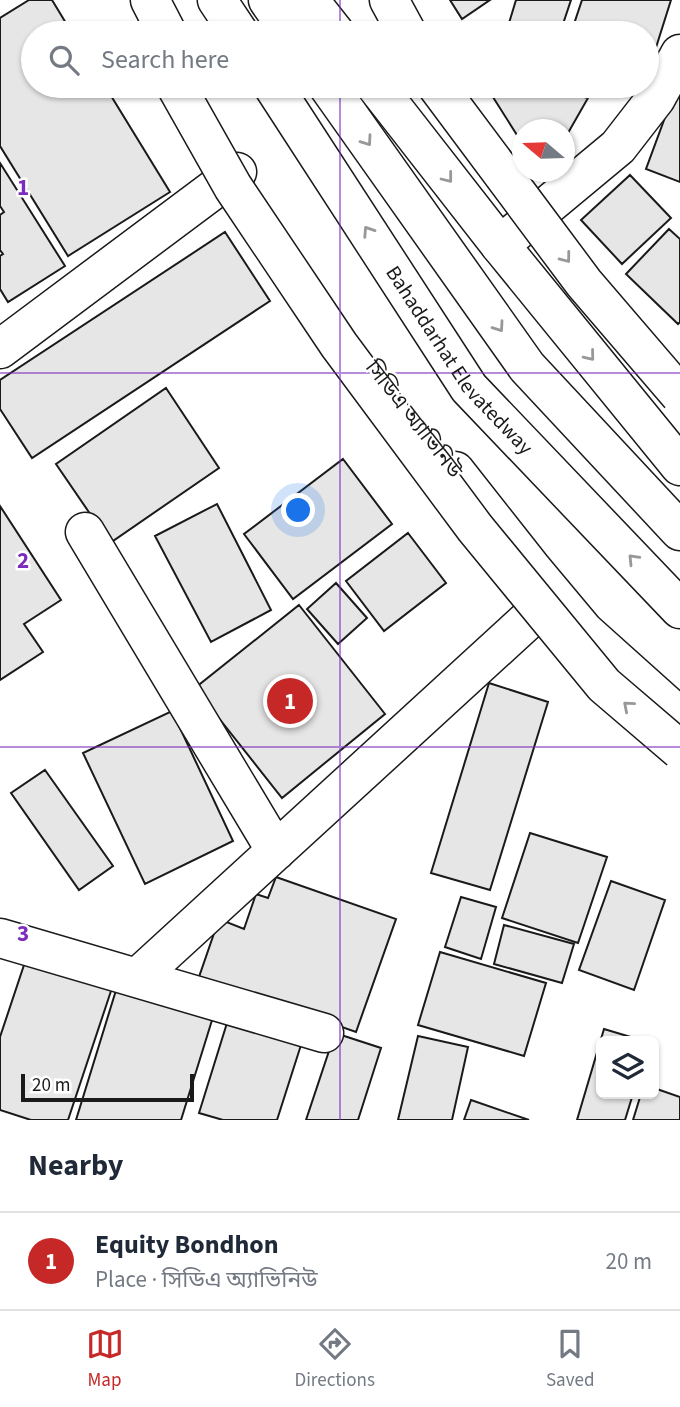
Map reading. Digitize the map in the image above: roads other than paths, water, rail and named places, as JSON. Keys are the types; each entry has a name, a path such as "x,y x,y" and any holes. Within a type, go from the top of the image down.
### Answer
{"main road":[{"path":"130,0 141,21"},
{"path":"150,0 161,21"},
{"path":"217,0 231,21"},
{"path":"268,0 283,21"},
{"path":"309,0 326,21"},
{"path":"389,0 400,21"},
{"path":"659,92 680,54"},
{"path":"183,98 233,187 338,345 475,528 604,685 680,751"},
{"name":"সিডিএ অ্যাভিনিউ","path":"199,98 237,172 310,286 584,631 680,717"},
{"name":"Bahaddarhat Elevatedway","path":"281,98 469,388 680,609"},
{"path":"336,98 527,367 680,531"},
{"path":"385,98 500,245 680,466"},
{"path":"446,98 584,282 680,395"},
{"path":"500,245 618,147 656,98"},
{"path":"0,349 237,172"},
{"path":"85,532 276,850"},
{"path":"136,978 554,596"},
{"path":"0,938 324,1033"}],"place":[{"name":"Equity Bondhon","path":"290,701"}]}
